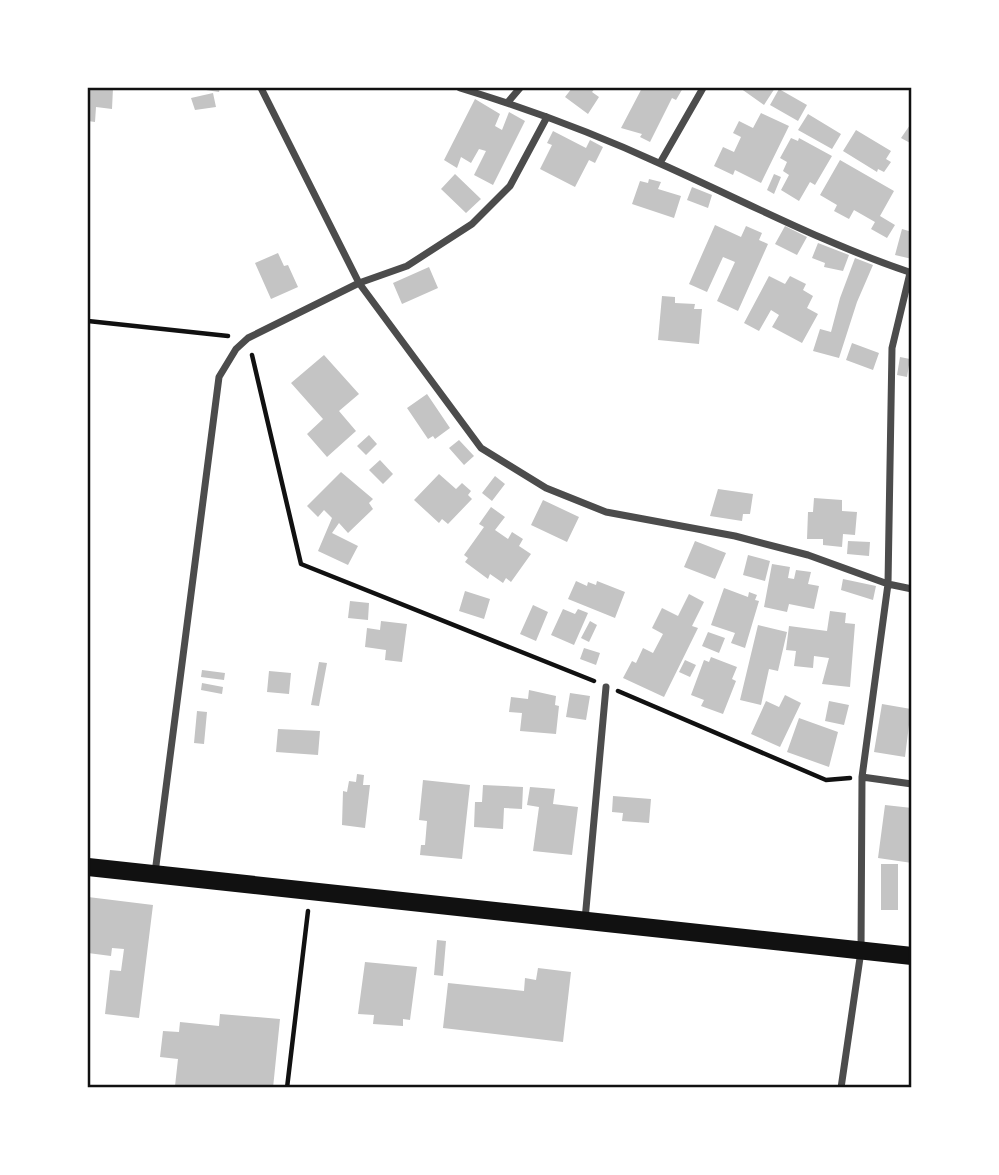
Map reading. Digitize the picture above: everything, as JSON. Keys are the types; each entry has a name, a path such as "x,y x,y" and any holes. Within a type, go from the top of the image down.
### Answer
{"main road":[{"path":"88,867 912,956"}],"street":[{"path":"261,88 359,283 481,448 546,488 606,512 735,536 808,555 888,584 912,589"},
{"path":"460,88 508,102 660,163 802,230 911,273 892,348 888,584 862,777 861,951 841,1087"},
{"path":"508,102 520,88"},
{"path":"660,163 703,88"},
{"path":"155,874 219,377 236,349 248,338 359,283 407,266 472,224 510,186 547,117"},
{"path":"585,921 606,687"},
{"path":"862,777 912,784"}],"path":[{"path":"88,321 248,338 301,564 606,687 826,780 862,777"},
{"path":"287,1087 310,891"}],"building":[{"path":"88,88 113,88 112,109 96,107 95,122 88,121"},
{"path":"193,88 220,88 219,92"},
{"path":"572,88 595,88 592,92 599,97 588,114 565,97"},
{"path":"642,88 683,88 676,100 672,98 650,142 640,137 642,134 621,128"},
{"path":"740,88 775,88 764,105"},
{"path":"779,89 807,105 798,121 770,105"},
{"path":"213,93 216,107 195,110 191,98"},
{"path":"475,99 500,114 495,126 502,130 509,112 525,121 493,185 474,175 486,151 479,149 471,163 461,157 457,168 444,160"},
{"path":"761,113 789,126 761,183 735,170 733,175 714,166 723,147 734,152 741,137 733,133 739,121 753,128"},
{"path":"808,114 841,134 832,149 798,130"},
{"path":"912,122 912,144 901,138"},
{"path":"856,130 891,151 886,159 891,162 884,172 878,169 877,172 843,151"},
{"path":"553,131 586,148 590,140 603,147 595,163 589,160 575,187 540,169 552,145 547,143"},
{"path":"791,138 798,141 799,138 832,156 815,185 810,182 799,201 781,190 789,175 783,171 787,162 780,158"},
{"path":"840,160 894,191 880,216 895,225 887,238 871,229 875,222 854,210 849,219 834,211 837,205 820,195"},
{"path":"455,174 481,199 466,213 441,189"},
{"path":"774,174 781,177 774,194 767,190"},
{"path":"649,179 661,182 658,189 681,196 674,218 632,204 640,181 648,183"},
{"path":"692,187 712,195 708,208 687,200"},
{"path":"715,225 741,237 746,226 762,233 759,240 768,244 738,311 717,301 735,262 723,257 707,292 689,284"},
{"path":"785,226 807,237 797,255 775,244"},
{"path":"902,229 912,232 912,259 895,255"},
{"path":"818,243 849,255 843,271 824,267 825,263 812,258"},
{"path":"278,253 284,266 288,265 298,287 271,299 255,263"},
{"path":"855,258 873,265 857,302 839,358 813,351 820,329 831,332"},
{"path":"429,267 438,288 402,304 393,283"},
{"path":"769,276 785,284 790,276 806,284 803,290 813,296 807,308 818,314 802,343 772,327 779,315 771,310 759,331 744,323"},
{"path":"662,296 675,297 675,303 695,304 694,309 702,309 699,344 658,340"},
{"path":"852,343 879,353 873,370 846,360"},
{"path":"324,355 359,394 339,411 356,431 327,457 307,434 323,419 291,383"},
{"path":"900,357 910,359 907,377 897,375"},
{"path":"427,394 450,428 435,439 433,436 428,439 407,408"},
{"path":"369,435 377,444 366,455 357,446"},
{"path":"459,440 474,456 464,465 449,448"},
{"path":"380,460 393,474 383,484 369,470"},
{"path":"341,472 373,499 369,503 373,509 348,533 339,523 332,533 358,546 348,565 318,551 332,518 324,510 318,517 307,506"},
{"path":"439,474 456,489 462,483 471,491 468,495 472,499 448,524 442,519 439,523 414,500"},
{"path":"495,476 505,484 492,501 482,493"},
{"path":"718,489 753,494 750,514 743,514 742,521 710,516"},
{"path":"814,498 842,500 842,511 857,512 855,535 843,534 842,547 823,545 823,539 807,539 808,512 813,512"},
{"path":"543,500 579,517 567,542 531,525"},
{"path":"491,507 505,517 495,530 508,539 512,532 523,539 519,546 531,554 511,582 506,578 503,583 490,574 488,579 465,562 468,558 464,555 484,527 479,524"},
{"path":"695,541 726,553 715,579 684,567"},
{"path":"848,541 870,542 869,556 847,554"},
{"path":"748,555 770,561 765,581 743,575"},
{"path":"772,564 790,567 788,578 794,579 796,570 811,572 808,584 819,586 814,609 789,604 787,612 764,607"},
{"path":"843,579 876,586 873,600 841,590"},
{"path":"576,581 587,586 588,582 596,585 597,581 625,592 615,618 568,599"},
{"path":"724,588 748,597 749,592 757,595 755,600 759,601 745,648 731,643 735,633 711,625"},
{"path":"465,591 490,599 484,619 459,611"},
{"path":"689,594 704,602 692,626 698,628 664,697 623,678 632,661 636,663 643,648 653,653 663,634 652,628 662,608 678,616"},
{"path":"350,601 369,603 368,620 348,618"},
{"path":"533,605 548,612 536,641 520,634"},
{"path":"563,609 575,614 578,609 588,613 574,645 551,635"},
{"path":"830,611 846,613 845,623 855,624 850,687 822,684 829,658 814,656 813,668 794,666 796,651 786,650 789,626 827,631"},
{"path":"381,621 407,624 402,662 385,660 386,650 365,647 367,628 380,630"},
{"path":"590,621 597,625 589,642 581,638"},
{"path":"758,625 787,632 778,671 769,669 761,705 740,700"},
{"path":"708,632 725,638 719,653 702,646"},
{"path":"584,648 600,653 596,665 580,659"},
{"path":"711,657 737,667 732,679 736,681 723,714 701,706 704,700 691,695 704,660 709,662"},
{"path":"685,660 696,665 690,677 679,672"},
{"path":"319,662 327,663 319,706 311,705"},
{"path":"202,670 225,673 224,680 201,677"},
{"path":"269,671 291,673 289,694 267,692"},
{"path":"202,683 223,687 222,694 201,690"},
{"path":"529,690 556,696 555,705 559,706 556,734 520,731 522,713 509,712 511,697 528,699"},
{"path":"570,693 590,696 586,720 566,717"},
{"path":"785,695 801,703 780,747 751,734 766,701 779,707"},
{"path":"829,701 849,705 844,725 825,721"},
{"path":"882,704 911,709 905,757 874,752"},
{"path":"197,711 207,712 204,744 194,743"},
{"path":"799,718 838,732 829,767 787,752"},
{"path":"278,729 320,731 318,755 276,752"},
{"path":"357,774 364,775 363,785 370,785 365,828 342,825 343,791 347,792 349,781 356,782"},
{"path":"423,780 470,785 462,859 420,855 421,845 425,845 427,821 419,820"},
{"path":"483,785 523,787 522,809 504,808 503,829 474,827 475,802 482,802"},
{"path":"530,787 555,789 553,804 578,807 572,855 533,851 539,807 527,805"},
{"path":"613,796 651,799 649,823 622,821 623,813 612,812"},
{"path":"885,805 912,808 912,863 878,858"},
{"path":"881,864 898,864 898,910 881,910"},
{"path":"88,897 153,905 139,1018 105,1014 110,970 121,971 124,949 112,948 111,956 88,953"},
{"path":"437,940 446,941 443,976 434,975"},
{"path":"365,962 417,967 410,1020 403,1019 403,1026 373,1024 374,1015 358,1014"},
{"path":"538,968 571,972 563,1042 443,1028 448,983 524,991 525,978 536,980"},
{"path":"220,1014 280,1019 273,1088 175,1086 178,1059 160,1057 163,1031 179,1032 180,1022 219,1026"}]}
